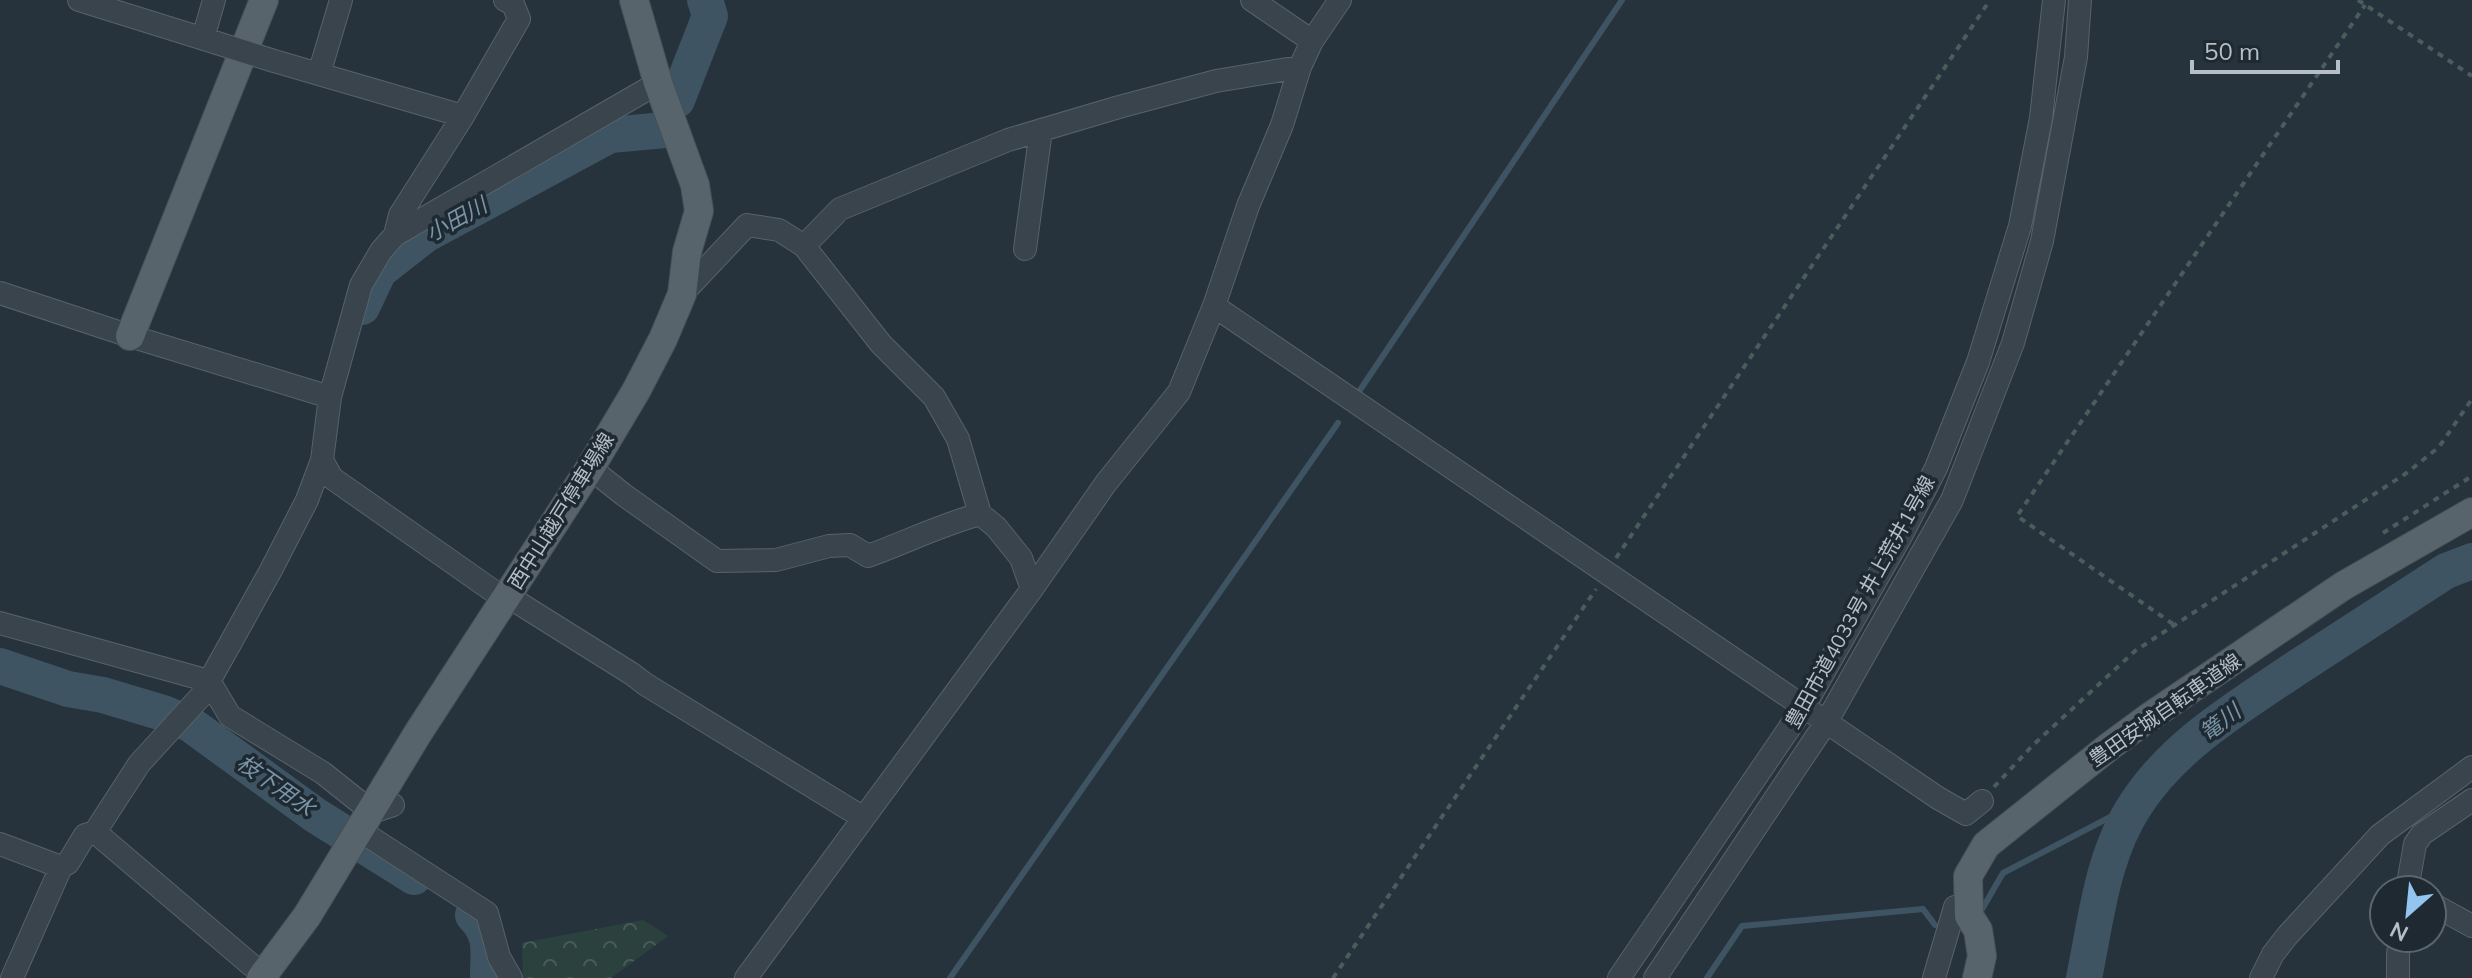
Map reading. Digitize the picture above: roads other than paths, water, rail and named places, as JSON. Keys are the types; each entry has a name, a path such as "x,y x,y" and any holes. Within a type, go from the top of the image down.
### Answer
{"main road":[{"path":"130,336 264,0"},
{"name":"西中山越戸停車場線","path":"262,976 307,916 368,824 418,733 590,468 649,365 682,294 687,252 699,211 695,185 658,83 634,0"},
{"name":"豊田安城自転車道線","path":"1977,978 1982,956 1978,930 1969,916 1968,876 1986,845 2148,718 2343,586 2472,512"}],"street":[{"path":"79,0 463,116"},
{"path":"210,40 214,0"},
{"path":"319,74 341,0"},
{"path":"395,235 400,215 463,116 519,19 513,4 505,0"},
{"path":"1252,0 1312,41"},
{"path":"746,978 1032,589 1106,483 1179,392 1214,306 1248,206 1282,125 1300,67 1312,41 1340,0"},
{"name":"豊田市道4033号 井上荒井1号線","path":"1619,978 1805,705 1936,468 1978,362 2020,226 2041,118 2054,0"},
{"name":"豊田市道4033号 井上荒井1号線","path":"1655,978 1827,721 1952,500 2013,343 2048,214 2076,57 2080,0"},
{"path":"804,246 840,209 982,151 1041,130 1216,81 1300,67"},
{"path":"12,978 61,867 68,863 85,835 95,832 139,764 191,708 209,681 307,500 322,460 330,397 361,285 381,251 395,235 658,83"},
{"path":"1025,249 1041,130"},
{"path":"682,294 747,225 779,230 804,246 881,344 934,397 958,439 980,514 996,527 1021,558 1032,589"},
{"path":"0,293 330,397"},
{"path":"1214,306 1938,798 1966,814 1982,801"},
{"path":"322,460 332,478 506,600 517,602 862,817"},
{"path":"590,468 717,561 776,560 829,546 850,545 868,556 941,526 980,514"},
{"path":"0,623 209,681 230,716 323,773 368,824 487,913 499,957 511,978"},
{"path":"2261,978 2273,954 2287,936 2380,835 2472,767"},
{"path":"2410,874 2415,844 2422,834 2472,800"},
{"path":"95,832 262,976"},
{"path":"0,844 61,867"},
{"path":"1934,978 1955,907"},
{"path":"2448,913 2472,926"},
{"path":"2398,954 2398,978"}],"waterway":[{"name":"小田川","path":"677,100 710,16 705,0"},
{"path":"1358,393 1622,0"},
{"name":"小田川","path":"362,307 379,271 425,235 610,135 665,130"},
{"path":"950,978 1338,423"},
{"name":"篭川","path":"2084,978 2102,888 2115,845 2124,824 2152,782 2189,745 2254,696 2446,571 2472,561"},
{"name":"枝下用水","path":"0,666 68,689 103,695 163,713 190,724 315,815 414,877"},
{"path":"1981,911 2003,873 2135,804"},
{"path":"1707,978 1742,926 1923,909 1935,925"},
{"name":"枝下用水","path":"473,915 487,937 488,978"}]}
